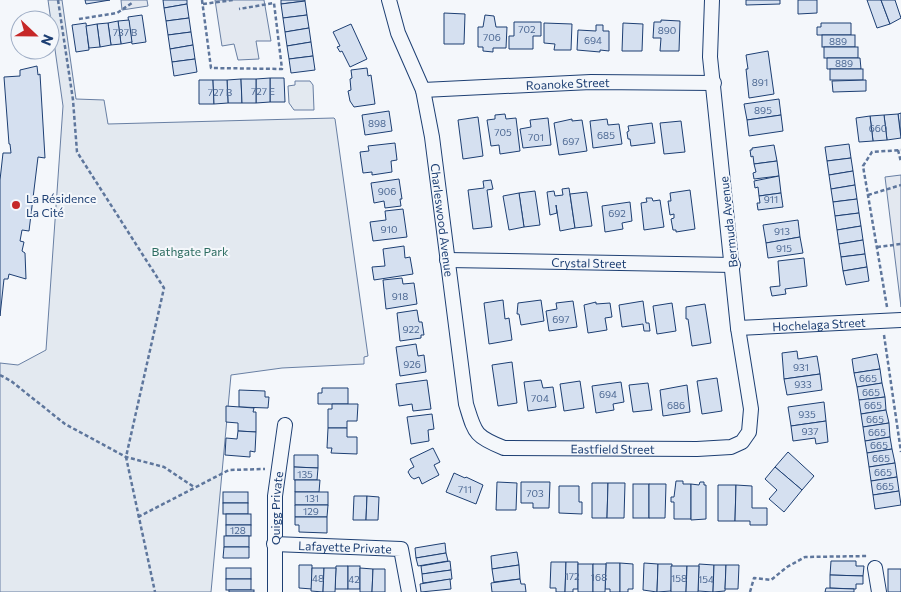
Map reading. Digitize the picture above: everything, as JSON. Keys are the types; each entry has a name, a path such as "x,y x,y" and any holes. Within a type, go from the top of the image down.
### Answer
{"street":[{"name":"Charleswood Avenue","path":"389,0 398,33 423,90 432,137 446,260 466,404 474,429 484,440"},
{"name":"Bermuda Avenue","path":"712,0 710,57 733,265 738,328 751,409 749,432 742,442"},
{"name":"Roanoke Street","path":"423,90 591,82 714,83"},
{"name":"Crystal Street","path":"446,260 733,265"},
{"name":"Hochelaga Street","path":"738,328 891,321"},
{"name":"Quigg Private","path":"276,592 275,496 285,425"},
{"name":"Eastfield Street","path":"484,440 504,448 697,449 731,446 742,442"},
{"name":"Lafayette Private","path":"274,544 401,548 409,592"},
{"path":"876,568 879,592"}],"path":[{"path":"58,0 73,100 77,152 164,288 126,457 155,592"},
{"path":"233,0 202,2 211,68 282,68 274,3 239,9"},
{"path":"79,19 117,13 132,3"},
{"path":"901,162 900,150 872,152 863,166 891,321 901,452"},
{"path":"868,194 901,185"},
{"path":"877,247 901,244"},
{"path":"0,375 11,381 65,424 126,457 164,468 194,488"},
{"path":"138,517 229,470 279,469"},
{"path":"750,592 754,578 771,580 787,567 805,557 867,556 876,568"}],"green space":[{"name":"Bathgate Park","path":"48,0 62,0 76,99 104,100 108,124 335,119 368,356 364,357 364,364 282,368 231,375 211,592 0,592 0,363 18,365 46,350 63,106 56,60 60,60 60,10 49,10"},
{"path":"295,81 310,81 313,85 314,110 294,110 289,103 288,86 295,85"}],"shaded area":[{"path":"121,0 147,0 148,6 122,10"},
{"path":"215,0 264,0 271,41 256,41 259,59 238,60 234,44 222,46"},
{"path":"901,175 901,307 885,177"}],"building":[{"path":"85,0 110,0 86,4"},
{"path":"163,0 187,0 187,4 164,8"},
{"path":"281,0 305,0 305,1 281,4"},
{"path":"746,0 780,0 780,4 746,5"},
{"path":"798,0 817,0 817,13 798,14"},
{"path":"867,0 881,0 890,24 877,28"},
{"path":"881,0 895,0 901,18 890,24"},
{"path":"305,1 307,15 283,18 281,4"},
{"path":"187,4 189,18 166,21 164,8"},
{"path":"444,13 465,14 464,44 444,44"},
{"path":"142,15 146,42 132,44 128,17"},
{"path":"307,15 309,28 285,32 283,18"},
{"path":"485,15 494,16 496,27 507,27 506,48 493,48 493,52 483,51 483,47 478,47 478,27 483,27"},
{"path":"189,18 191,32 168,35 166,21"},
{"path":"129,20 132,42 121,44 118,21"},
{"path":"661,20 680,21 679,51 660,51 661,38 653,38 654,22 661,22"},
{"path":"118,21 121,44 111,45 108,23"},
{"path":"514,22 541,22 541,36 533,36 533,49 509,49 509,36 514,36"},
{"path":"86,23 89,50 76,52 72,25"},
{"path":"108,23 111,45 100,47 97,24"},
{"path":"544,23 572,24 571,50 554,50 555,44 544,43"},
{"path":"623,23 643,24 642,51 622,51"},
{"path":"821,23 851,23 851,35 817,35 817,27 821,27"},
{"path":"97,24 100,47 89,48 86,26"},
{"path":"351,24 367,59 350,67 342,51 340,52 337,47 340,46 333,32"},
{"path":"596,25 603,25 603,31 609,31 609,51 577,50 578,30 596,31"},
{"path":"309,28 311,42 287,46 285,32"},
{"path":"191,32 193,45 170,49 168,35"},
{"path":"822,35 855,35 855,47 822,47"},
{"path":"311,42 313,56 289,59 287,46"},
{"path":"193,45 195,59 172,62 170,49"},
{"path":"824,47 858,47 858,58 824,58"},
{"path":"768,51 774,94 749,98 746,55"},
{"path":"313,56 315,70 291,73 289,59"},
{"path":"827,58 860,58 861,69 827,69"},
{"path":"195,59 197,72 174,76 172,62"},
{"name":"La Résidence La Cité","path":"37,66 38,75 40,74 45,158 38,157 29,231 22,230 20,241 24,242 22,251 25,253 26,279 9,274 8,279 4,279 0,316 0,180 3,153 11,153 4,77 20,76 20,70"},
{"path":"367,68 368,76 371,75 375,104 354,107 350,101 348,91 351,90 351,70"},
{"path":"830,69 863,69 863,80 830,80"},
{"path":"270,78 284,78 285,102 270,102"},
{"path":"270,78 270,102 256,103 256,79"},
{"path":"241,79 242,103 228,103 227,80"},
{"path":"241,79 256,79 256,103 242,103"},
{"path":"199,80 213,80 214,104 199,104"},
{"path":"213,80 227,80 228,103 214,104"},
{"path":"866,80 866,91 833,92 832,81"},
{"path":"779,99 781,115 747,120 744,104"},
{"path":"389,111 392,131 365,135 362,115"},
{"path":"901,113 901,138 898,114"},
{"path":"505,114 506,119 516,118 520,151 500,154 499,145 491,146 487,120 495,119 495,115"},
{"path":"898,114 901,138 887,140 884,115"},
{"path":"781,115 783,131 749,136 747,120"},
{"path":"884,115 887,140 873,141 870,116"},
{"path":"870,116 873,141 859,142 856,118"},
{"path":"478,117 483,156 463,159 458,120"},
{"path":"548,118 551,145 523,148 520,129 531,127 530,120"},
{"path":"572,119 572,121 582,120 587,151 559,155 554,123"},
{"path":"607,119 608,125 619,124 622,144 593,148 590,121"},
{"path":"681,121 685,152 664,154 660,123"},
{"path":"652,123 655,143 631,146 630,139 628,139 628,126"},
{"path":"395,143 397,160 391,161 392,172 372,175 372,172 363,173 360,152 369,151 368,146"},
{"path":"849,144 851,158 827,161 825,147"},
{"path":"774,145 777,161 754,164 750,150 752,148"},
{"path":"851,158 853,171 829,175 827,161"},
{"path":"777,161 779,176 754,179 753,173 756,172 754,164"},
{"path":"853,171 855,185 831,189 829,175"},
{"path":"779,176 781,193 759,196 758,187 755,188 754,181"},
{"path":"399,179 402,199 400,199 401,206 385,208 384,201 374,203 371,183"},
{"path":"491,180 493,189 487,190 492,227 473,229 468,190 484,188 483,181"},
{"path":"855,185 857,199 833,202 831,189"},
{"path":"569,188 575,228 560,231 556,205 557,213 550,215 547,192 554,191 555,196 563,195 562,189"},
{"path":"690,190 695,229 676,232 676,230 673,230 671,219 674,218 674,214 670,215 668,201 671,201 670,193"},
{"path":"535,191 540,225 524,227 519,193"},
{"path":"587,192 592,226 575,228 570,194"},
{"path":"519,193 524,227 509,230 503,196"},
{"path":"781,193 783,207 758,210 759,196"},
{"path":"646,198 652,198 653,201 660,200 664,227 644,230 641,203 647,202"},
{"path":"857,199 859,213 835,216 833,202"},
{"path":"630,202 632,221 622,223 623,229 605,232 602,206"},
{"path":"403,209 407,237 373,241 370,222 386,220 385,211"},
{"path":"859,213 861,226 837,230 835,216"},
{"path":"798,220 800,237 766,243 763,225"},
{"path":"861,226 863,240 839,244 837,230"},
{"path":"800,237 803,253 768,258 766,243"},
{"path":"863,240 865,254 841,257 839,244"},
{"path":"404,246 405,258 410,257 413,274 374,280 372,267 385,266 383,249"},
{"path":"865,254 867,267 843,271 841,257"},
{"path":"804,258 807,286 785,289 786,294 772,296 770,287 780,286 778,261"},
{"path":"867,267 869,281 846,285 843,271"},
{"path":"402,278 403,284 414,283 417,304 386,309 383,280"},
{"path":"503,300 505,319 509,318 512,340 489,344 484,303"},
{"path":"541,300 544,321 521,325 519,314 517,314 518,303"},
{"path":"573,301 577,327 549,331 546,311 557,309 556,303"},
{"path":"643,301 646,323 649,323 650,331 644,331 643,324 622,327 619,305"},
{"path":"596,302 596,304 610,303 612,317 605,318 607,330 588,333 584,305"},
{"path":"672,303 676,331 657,334 653,306"},
{"path":"705,304 711,343 692,346 688,319 686,319 686,307"},
{"path":"417,310 419,322 422,322 424,335 421,335 421,338 400,341 397,313"},
{"path":"416,344 418,356 424,355 426,372 400,376 396,347"},
{"path":"797,351 798,359 817,356 820,374 784,379 782,353"},
{"path":"877,354 880,369 854,373 852,359"},
{"path":"512,362 517,403 498,406 492,365"},
{"path":"880,369 882,383 857,387 854,373"},
{"path":"820,374 822,390 787,395 784,379"},
{"path":"717,378 722,411 702,414 697,381"},
{"path":"427,380 431,409 413,411 412,404 399,406 396,384"},
{"path":"541,380 543,388 553,387 556,407 528,411 524,382"},
{"path":"580,381 584,408 564,411 560,384"},
{"path":"621,382 624,402 613,404 614,410 596,413 592,386"},
{"path":"648,383 652,410 633,412 629,385"},
{"path":"882,383 885,397 859,400 857,387"},
{"path":"687,385 690,412 663,416 660,390"},
{"path":"322,388 348,388 348,404 318,404 318,393 322,393"},
{"path":"239,390 265,391 265,397 269,397 268,408 239,407"},
{"path":"885,397 886,410 861,414 859,400"},
{"path":"824,402 826,421 791,426 788,407"},
{"path":"332,404 358,404 357,421 347,421 347,428 328,428 328,409 332,409"},
{"path":"226,406 254,408 253,412 256,412 256,432 238,431 238,423 226,422"},
{"path":"886,410 889,423 863,427 861,414"},
{"path":"432,414 434,429 428,430 429,441 411,444 407,417"},
{"path":"826,421 828,442 816,444 815,438 793,441 791,426"},
{"path":"889,423 890,437 865,441 863,427"},
{"path":"328,428 347,428 347,437 357,437 357,454 331,453 332,448 327,448"},
{"path":"238,431 256,432 255,452 250,451 250,457 225,455 226,438 237,439"},
{"path":"890,437 892,449 867,453 865,441"},
{"path":"433,448 440,462 434,465 439,475 422,484 419,477 414,479 408,472 414,467 410,459"},
{"path":"892,449 895,463 869,467 867,453"},
{"path":"788,452 814,476 802,490 775,467"},
{"path":"294,455 318,455 318,468 294,467"},
{"path":"895,463 897,477 871,481 869,467"},
{"path":"294,467 318,468 317,480 294,480"},
{"path":"775,467 802,490 784,512 769,499 777,490 765,479"},
{"path":"454,473 483,485 476,504 446,492"},
{"path":"897,477 899,491 873,495 871,481"},
{"path":"295,480 320,480 319,492 295,492"},
{"path":"676,481 683,481 683,484 691,484 691,519 674,519 674,502 671,502 671,497 674,497"},
{"path":"497,482 517,483 516,510 496,510"},
{"path":"521,482 550,482 549,508 533,508 533,503 521,503"},
{"path":"700,482 704,482 704,485 706,485 706,519 691,520 691,484 699,485"},
{"path":"592,483 608,483 607,518 592,518"},
{"path":"608,483 625,483 624,518 607,518"},
{"path":"633,484 649,484 649,518 633,518"},
{"path":"649,484 666,484 665,518 649,518"},
{"path":"718,485 736,485 735,521 718,521"},
{"path":"736,485 752,486 752,508 767,508 767,525 750,525 750,521 735,521"},
{"path":"559,486 579,486 579,502 582,502 582,514 559,513"},
{"path":"899,491 901,505 875,509 873,495"},
{"path":"223,492 248,492 248,503 223,503"},
{"path":"295,492 328,492 328,505 295,505"},
{"path":"354,496 367,496 366,520 353,520"},
{"path":"367,496 379,497 378,520 366,520"},
{"path":"223,503 248,503 248,514 223,514"},
{"path":"295,505 328,505 327,517 295,517"},
{"path":"226,514 251,514 251,525 226,525"},
{"path":"295,517 327,517 327,533 299,532 299,525 295,525"},
{"path":"226,525 251,525 251,536 226,536"},
{"path":"224,536 249,536 249,547 224,547"},
{"path":"445,543 446,553 416,558 415,548"},
{"path":"224,547 249,547 249,558 223,558"},
{"path":"517,552 519,565 492,569 491,556"},
{"path":"446,553 448,561 418,566 416,558"},
{"path":"450,561 451,570 422,574 421,566"},
{"path":"831,561 856,561 856,566 864,566 863,576 830,575"},
{"path":"551,562 566,562 565,592 556,592 556,588 550,588"},
{"path":"566,562 578,562 578,589 573,589 573,592 565,592"},
{"path":"606,563 620,563 620,592 610,592 610,589 605,589"},
{"path":"620,563 633,564 633,589 628,589 628,592 620,592"},
{"path":"644,563 658,564 657,592 643,590"},
{"path":"578,564 593,564 593,592 578,592"},
{"path":"593,564 606,564 605,592 593,592"},
{"path":"658,564 672,564 671,591 657,592"},
{"path":"699,564 714,565 713,592 698,591"},
{"path":"299,565 312,565 312,589 299,588"},
{"path":"519,565 520,579 494,582 492,569"},
{"path":"714,565 726,565 725,591 713,592"},
{"path":"726,565 739,565 738,589 725,589"},
{"path":"336,566 348,566 348,589 335,589"},
{"path":"348,566 360,566 360,589 348,589"},
{"path":"671,566 687,566 686,592 671,592"},
{"path":"687,566 699,566 698,592 686,592"},
{"path":"226,568 251,568 251,579 226,579"},
{"path":"312,568 324,568 323,592 311,591"},
{"path":"324,568 336,568 335,592 323,592"},
{"path":"360,568 373,569 372,592 360,592"},
{"path":"373,569 385,569 385,592 372,592"},
{"path":"888,569 901,569 901,592 888,592"},
{"path":"451,570 452,579 423,583 422,574"},
{"path":"830,575 863,576 863,584 856,584 856,589 830,588"},
{"path":"226,579 251,579 251,590 226,590"},
{"path":"450,579 451,589 421,592 420,584"},
{"path":"520,579 521,584 525,584 526,592 492,592 491,583"},
{"path":"826,588 854,589 854,592 825,592"},
{"path":"229,590 254,590 254,592 229,592"}],"place":[{"name":"La Résidence La Cité","path":"16,205"}]}
